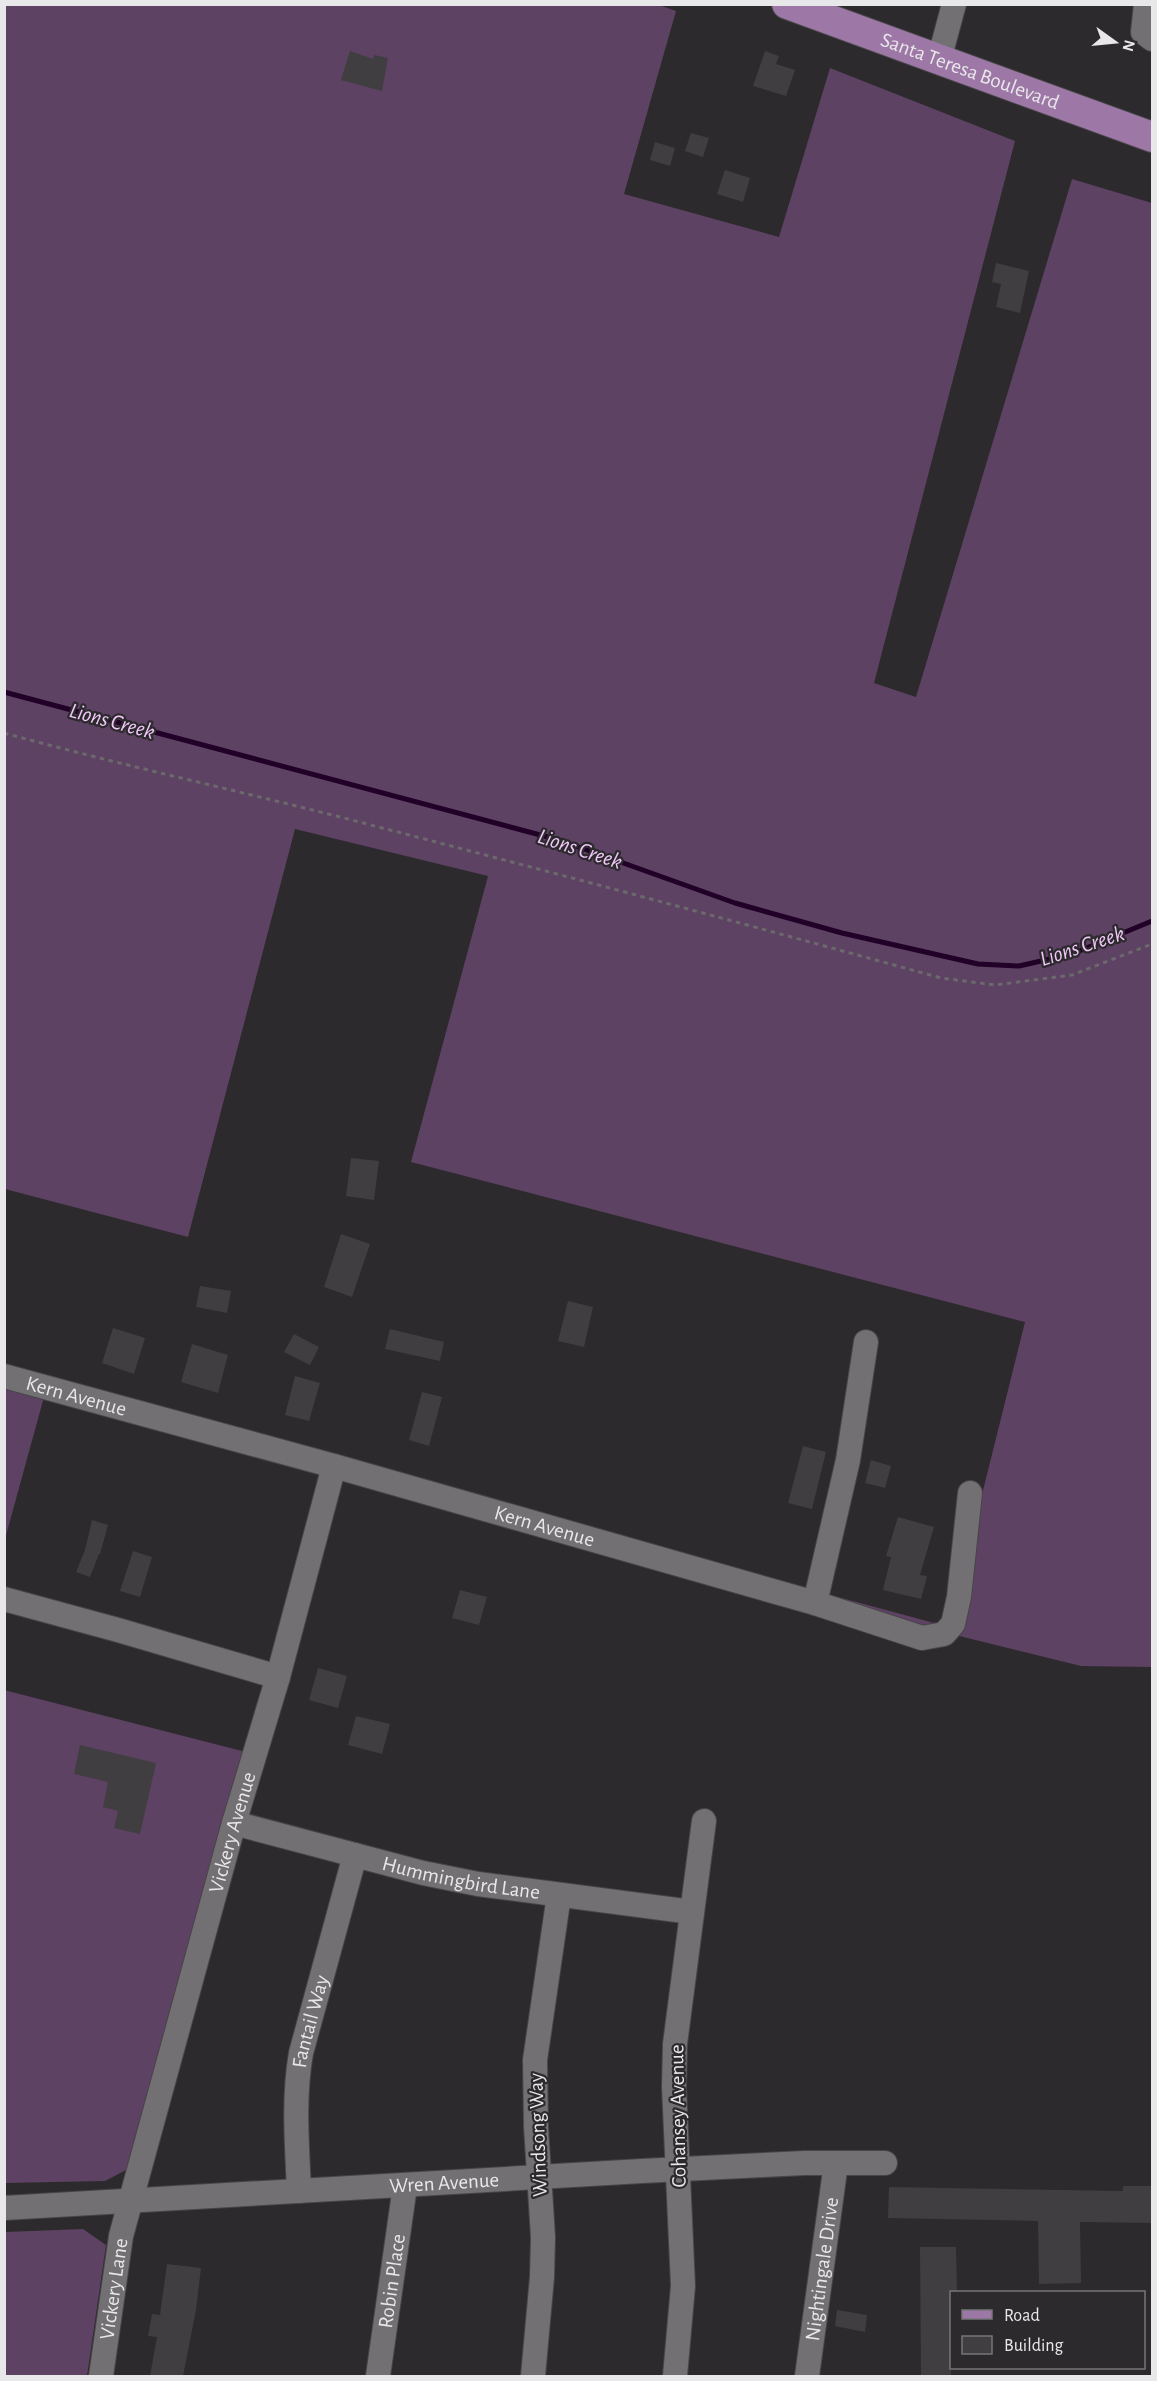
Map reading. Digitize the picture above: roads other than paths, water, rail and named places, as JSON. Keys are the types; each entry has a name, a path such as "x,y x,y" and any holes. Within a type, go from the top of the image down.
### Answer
{"main road":[{"name":"Santa Teresa Boulevard","path":"787,4 1152,137"}],"street":[{"path":"939,60 954,4"},
{"path":"1146,4 1148,35"},
{"path":"815,1603 848,1460 866,1342"},
{"name":"Kern Avenue","path":"4,1376 334,1466 815,1603 922,1638 944,1634 953,1624 959,1598 970,1493"},
{"name":"Vickery Avenue","path":"130,2202 234,1823 278,1677 334,1466"},
{"path":"4,1599 278,1677"},
{"name":"Cohansey Avenue","path":"675,2376 683,2286 674,2087 675,2044 704,1821"},
{"name":"Hummingbird Lane","path":"234,1823 478,1884 692,1912"},
{"name":"Fantail Way","path":"298,2191 295,2104 297,2075 355,1855"},
{"name":"Windsong Way","path":"534,2376 543,2237 538,2177 535,2060 559,1895"},
{"name":"Nightingale Drive","path":"807,2376 836,2163"},
{"name":"Wren Avenue","path":"4,2208 678,2169 885,2163"},
{"name":"Robin Place","path":"378,2376 405,2186"},
{"name":"Vickery Lane","path":"101,2376 121,2236 130,2202"}],"waterway":[{"name":"Lions Creek","path":"4,692 559,840 735,903 842,933 978,964 1019,966 1072,954 1152,921"}]}
